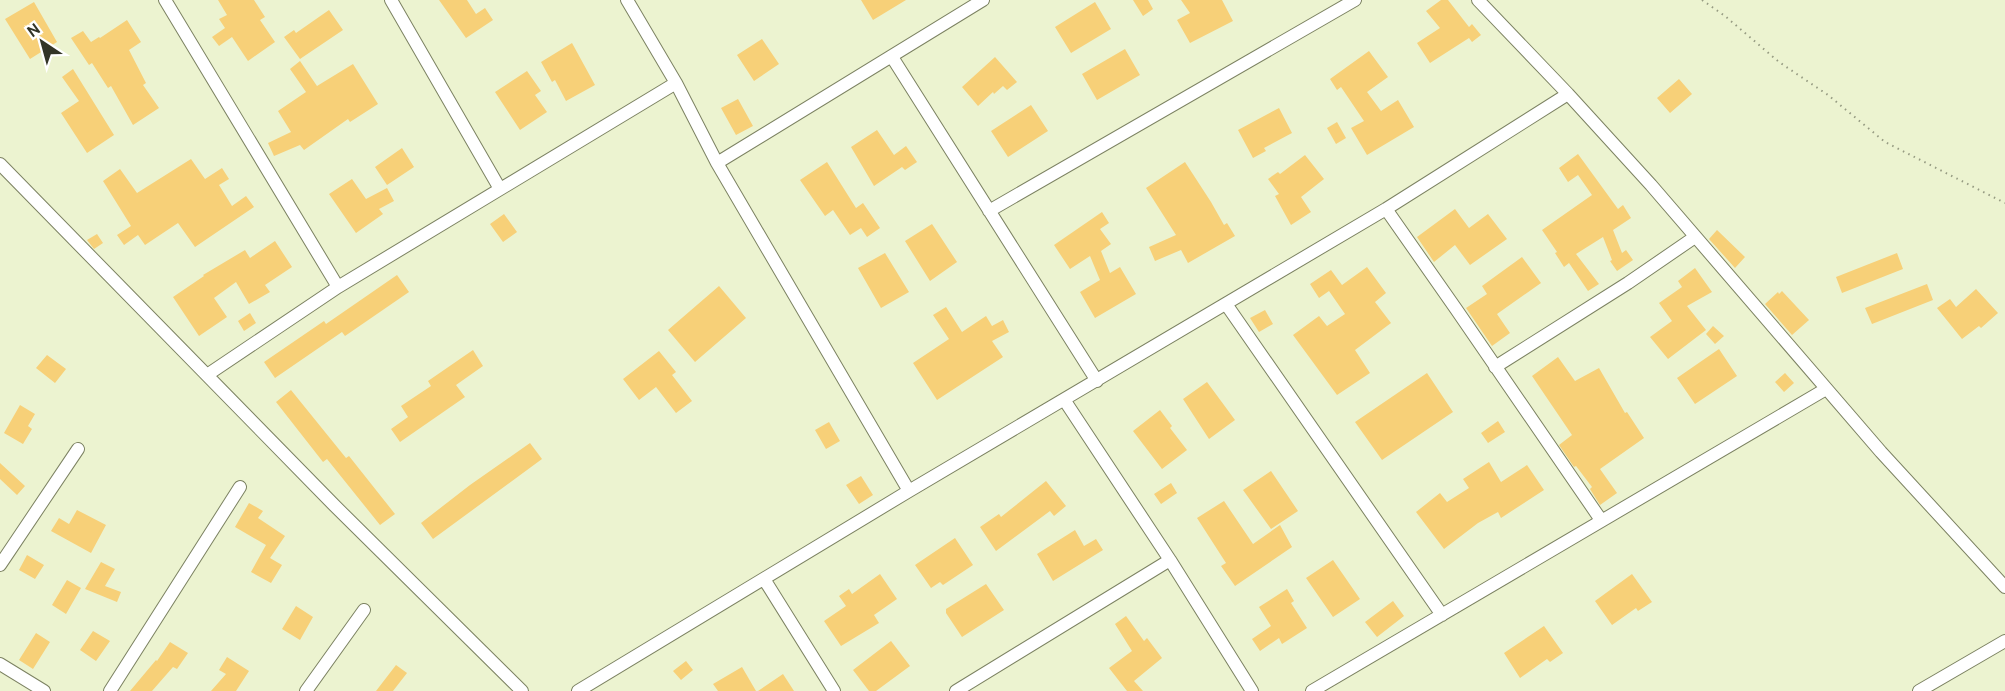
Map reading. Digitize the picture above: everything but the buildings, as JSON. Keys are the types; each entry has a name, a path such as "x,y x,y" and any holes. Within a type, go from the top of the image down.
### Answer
{"street":[{"path":"165,0 338,287"},
{"path":"391,0 500,189"},
{"path":"717,163 983,0"},
{"path":"989,211 1355,0"},
{"path":"1478,0 1568,94 1783,336 1826,389 2005,587"},
{"path":"629,1 676,83 717,163 909,491"},
{"path":"891,57 1097,381"},
{"path":"207,375 338,287 676,83"},
{"path":"578,691 909,491 1065,401 1386,209 1568,94"},
{"path":"0,164 342,514 522,691"},
{"path":"1386,209 1601,520"},
{"path":"1496,367 1628,283 1695,237"},
{"path":"1226,304 1442,615"},
{"path":"1312,691 1826,389"},
{"path":"1065,401 1170,560 1252,691"},
{"path":"0,564 78,449"},
{"path":"110,691 240,487"},
{"path":"956,691 1170,560"},
{"path":"764,579 834,691"},
{"path":"306,691 364,610"},
{"path":"1919,691 2005,641"},
{"path":"0,664 44,691"}],"path":[{"path":"1702,0 1725,16 1779,62 1828,95 1885,142 2005,203"}]}
